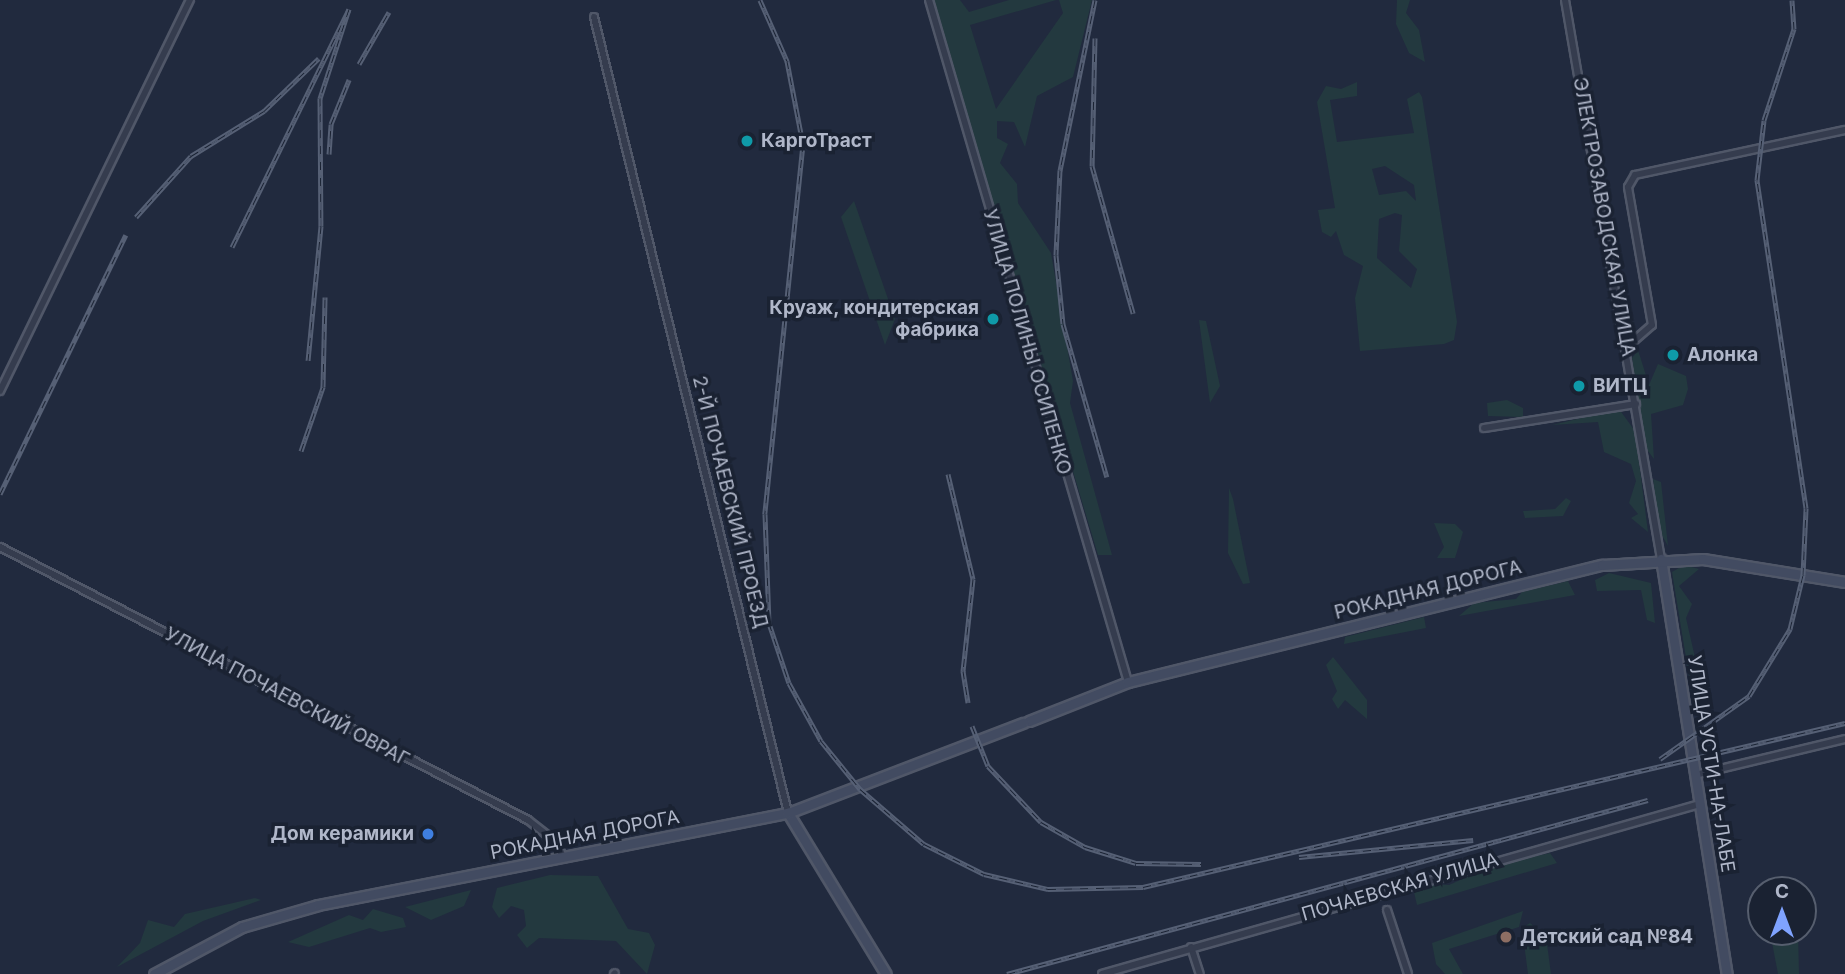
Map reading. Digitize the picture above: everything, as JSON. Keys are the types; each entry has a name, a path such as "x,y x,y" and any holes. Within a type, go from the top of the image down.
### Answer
{"main road":[{"name":"РОКАДНАЯ ДОРОГА","path":"154,974 242,927 318,905 788,813 1128,682 1602,565 1661,559 1703,559 1845,582"},
{"name":"УЛИЦА УСТИ-НА-ЛАБЕ","path":"1661,559 1727,974"},
{"name":"2-Й ПОЧАЕВСКИЙ ПРОЕЗД","path":"788,813 886,974"}],"street":[{"path":"0,391 190,0"},
{"name":"УЛИЦА ПОЛИНЫ ОСИПЕНКО","path":"929,0 1128,682"},
{"name":"ЭЛЕКТРОЗАВОДСКАЯ УЛИЦА","path":"1565,0 1629,345 1661,559"},
{"name":"2-Й ПОЧАЕВСКИЙ ПРОЕЗД","path":"594,16 788,813"},
{"path":"1629,345 1652,325 1628,187 1635,175 1845,130"},
{"path":"1484,428 1636,404"},
{"name":"УЛИЦА ПОЧАЕВСКИЙ ОВРАГ","path":"0,547 528,820 557,843 563,857"},
{"path":"1695,775 1845,739"},
{"name":"ПОЧАЕВСКАЯ УЛИЦА","path":"1102,974 1700,804"},
{"path":"1387,910 1408,974"},
{"path":"1191,947 1200,974"}],"green space":[{"path":"932,0 960,0 969,12 1009,0 1056,0 970,25 996,109 1063,13 1059,0 1092,0 1073,77 1037,96 1025,147 1014,122 997,121 997,138 1008,144 1000,163 1017,184 1018,203 1051,253 1073,381 1070,403 1112,555 1098,555"},
{"path":"1397,0 1410,0 1406,13 1419,30 1425,62 1409,53 1396,24"},
{"path":"1357,82 1357,96 1330,100 1337,142 1414,133 1407,99 1419,92 1422,97 1457,322 1454,340 1444,344 1360,351 1355,298 1363,266 1344,255 1336,231 1331,237 1322,232 1318,210 1335,208 1317,102 1326,86 1341,89","holes":["1385,166 1414,185 1416,201 1406,191 1379,195 1372,169","1395,213 1402,215 1399,251 1417,269 1411,288 1377,258 1379,219"]},
{"path":"854,201 895,319 885,345 841,217"},
{"path":"1199,320 1206,321 1220,386 1210,403"},
{"path":"1638,350 1649,385 1658,364 1686,376 1688,389 1683,405 1651,414 1654,459 1645,447 1632,358"},
{"path":"1507,400 1523,408 1523,417 1488,416 1487,403"},
{"path":"1619,409 1635,431 1648,532 1631,518 1638,514 1629,503 1636,481 1631,464 1604,452 1598,422 1552,425"},
{"path":"1653,479 1661,482 1668,546 1659,530"},
{"path":"1229,488 1250,583 1243,584 1228,553"},
{"path":"1566,498 1571,501 1563,516 1525,518 1523,511 1555,509"},
{"path":"1434,523 1455,524 1463,532 1455,558 1437,558 1444,547"},
{"path":"1684,565 1699,569 1679,586 1692,604 1686,618 1696,662 1694,707 1672,572"},
{"path":"1609,573 1651,583 1655,623 1647,620 1641,590 1597,591 1595,580"},
{"path":"1568,581 1575,595 1459,616 1474,603 1516,599 1522,592"},
{"path":"1424,617 1426,628 1344,644 1345,637"},
{"path":"1333,657 1367,700 1367,719 1345,700 1338,709 1332,699 1337,691 1326,665"},
{"path":"1550,853 1557,863 1417,905 1414,892 1431,884 1449,885 1494,865"},
{"path":"550,875 598,876 628,929 649,933 655,945 647,974 616,941 539,938 527,948 517,935 526,926 524,910 511,906 499,918 492,907 497,888"},
{"path":"471,890 464,906 431,920 405,907"},
{"path":"255,898 261,900 203,921 117,967 140,943 148,920 174,927 185,914"},
{"path":"373,909 403,918 406,927 381,932 370,928 309,947 288,942 349,915 363,920"},
{"path":"1523,911 1519,927 1449,949 1463,974 1445,974 1436,964 1432,943"},
{"path":"1530,923 1546,936 1551,974 1528,974 1522,928"},
{"path":"1773,946 1798,946 1799,974 1778,974"}],"railway":[{"path":"760,0 787,61 803,144 765,514 769,623 789,683 821,741 860,789 924,844 984,874 1048,889 1143,887 1845,723"},
{"path":"1095,0 1060,170 1056,255 1063,324 1107,477"},
{"path":"1660,759 1749,696 1790,629 1803,575 1806,508 1757,180 1764,120 1794,29 1792,0"},
{"path":"232,247 349,9 320,98 321,226 308,360"},
{"path":"359,64 389,12"},
{"path":"1095,38 1092,166 1133,313"},
{"path":"136,217 191,156 264,111 319,58"},
{"path":"329,154 331,124 349,80"},
{"path":"0,494 126,235"},
{"path":"301,451 323,387 325,297"},
{"path":"948,474 973,579 963,671 968,703"},
{"path":"972,726 988,766 1041,822 1085,847 1136,863 1201,864"},
{"path":"1007,974 1648,800"},
{"path":"1299,857 1473,840"}],"place":[{"name":"КаргоТраст","path":"747,141"},
{"name":"Круаж, кондитерская фабрика","path":"993,319"},
{"name":"Алонка","path":"1673,355"},
{"name":"ВИТЦ","path":"1579,386"},
{"name":"Дом керамики","path":"428,834"},
{"name":"Детский сад №84","path":"1506,937"}]}
